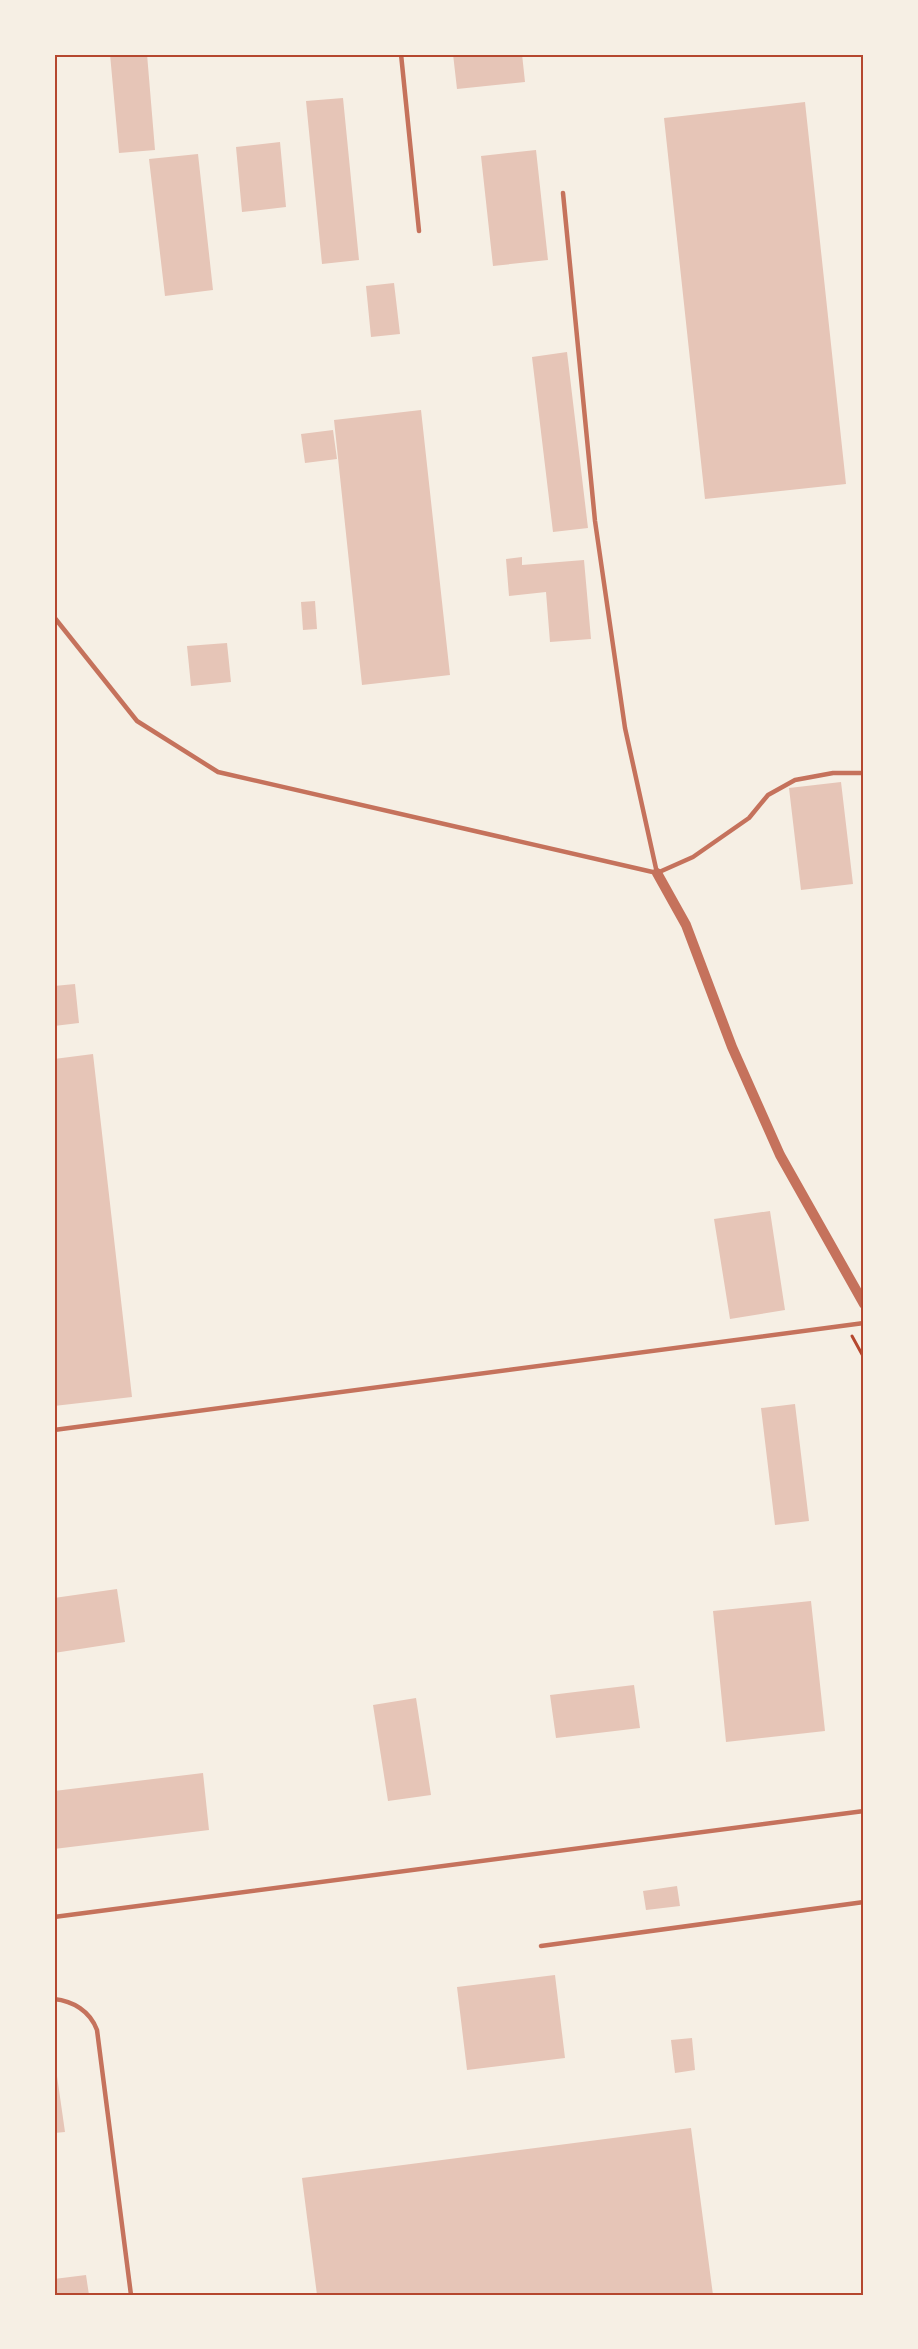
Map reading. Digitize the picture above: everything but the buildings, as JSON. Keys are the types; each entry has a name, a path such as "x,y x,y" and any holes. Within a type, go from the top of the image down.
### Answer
{"street":[{"path":"657,873 686,925 732,1047 780,1155 864,1304"}],"lane":[{"path":"401,54 420,231"},
{"path":"564,193 597,532 626,728 657,873"},
{"path":"54,617 137,721 218,772 657,873 693,857 749,818 768,795 795,780 833,773 864,773"},
{"path":"54,1430 864,1323"},
{"path":"54,1917 864,1811"},
{"path":"542,1946 864,1902"},
{"path":"54,1999 65,2000 82,2009 93,2019 97,2030 130,2295"}],"path":[{"path":"846,1325 864,1358"}]}
